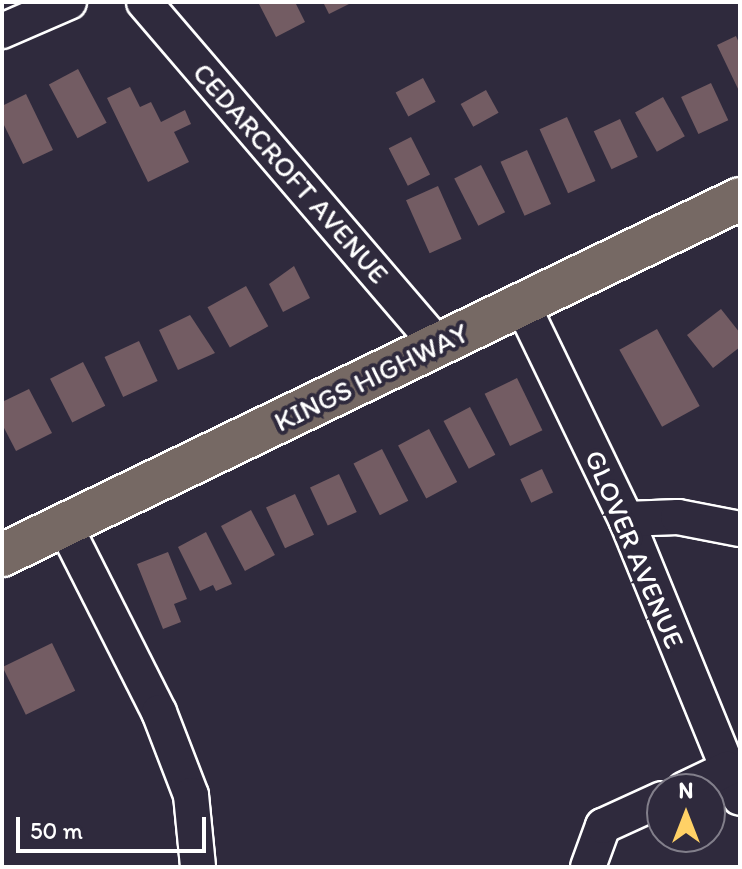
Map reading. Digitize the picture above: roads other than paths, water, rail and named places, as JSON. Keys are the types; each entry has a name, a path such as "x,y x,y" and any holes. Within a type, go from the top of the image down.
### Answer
{"main road":[{"name":"KINGS HIGHWAY","path":"2,555 740,199"}],"street":[{"path":"2,31 69,2"},
{"name":"CEDARCROFT AVENUE","path":"144,2 438,345"},
{"name":"GLOVER AVENUE","path":"522,304 626,519 734,784"},
{"path":"626,519 678,517 740,529"},
{"path":"65,526 165,725 191,795 198,867"},
{"path":"588,867 603,826 646,806"}]}
